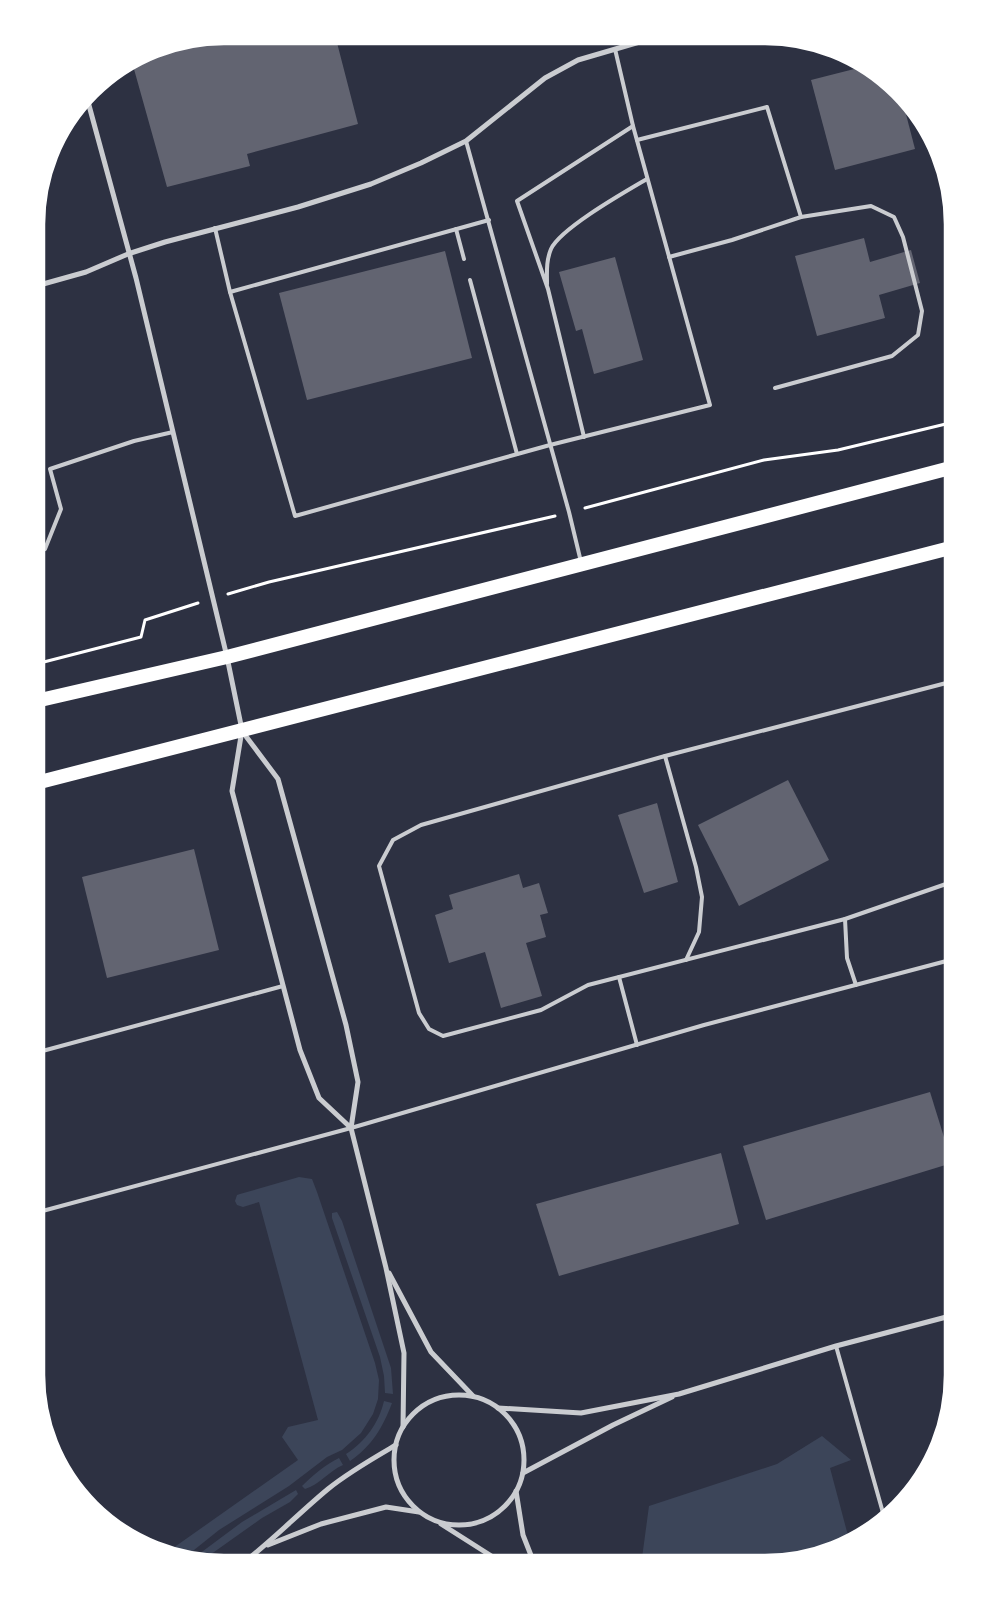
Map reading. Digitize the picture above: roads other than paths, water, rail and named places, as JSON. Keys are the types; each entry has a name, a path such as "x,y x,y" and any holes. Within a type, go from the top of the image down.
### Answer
{"highway":[{"path":"44,699 227,657 945,470"},
{"path":"44,781 945,552"}],"street":[{"path":"44,284 86,272 128,254 165,242 298,207 371,184 466,141 545,78 578,60 632,44"},
{"path":"89,104 136,278 227,657 242,730 232,791 300,1050 319,1098 351,1128"},
{"path":"242,730 278,779 346,1024 358,1082 351,1128 386,1268 404,1353 403,1427"},
{"path":"386,1268 431,1352 473,1396 498,1408 511,1421 520,1437 524,1455 523,1473 516,1491 502,1509 483,1521 461,1525 439,1522"},
{"path":"498,1408 581,1413 679,1394 836,1346 945,1319"},
{"path":"523,1473 613,1425 679,1394"},
{"path":"419,1512 406,1498 397,1482 394,1463 396,1445 403,1427 416,1412 433,1401 452,1396 473,1396"},
{"path":"253,1555 266,1546 327,1490 354,1470 396,1445"},
{"path":"516,1491 523,1535 531,1555"},
{"path":"266,1546 320,1524 386,1507 419,1512 439,1522 490,1555"}],"lane":[{"path":"215,228 230,292 296,516 550,445 710,405 647,179 615,49"},
{"path":"637,140 767,108 801,217"},
{"path":"584,436 548,290 517,201 633,126"},
{"path":"466,141 490,220 569,512 581,564"},
{"path":"548,290 546,263 551,248 566,232 647,179"},
{"path":"669,257 732,240 801,217 870,206 894,217 904,237 922,311 918,335 892,356 775,388"},
{"path":"230,292 490,220"},
{"path":"456,229 464,259"},
{"path":"470,280 517,454"},
{"path":"44,549 61,509 50,469 134,441 172,432"},
{"path":"945,683 665,756 421,825 393,840 379,866 419,1013 429,1029 444,1036 542,1010 588,985 845,919 945,884"},
{"path":"665,756 696,867 702,897 699,932 686,960"},
{"path":"845,919 847,958 856,985"},
{"path":"44,1211 351,1128 704,1025 945,961"},
{"path":"619,977 637,1044"},
{"path":"44,1051 283,986"},
{"path":"836,1346 883,1512"}]}
